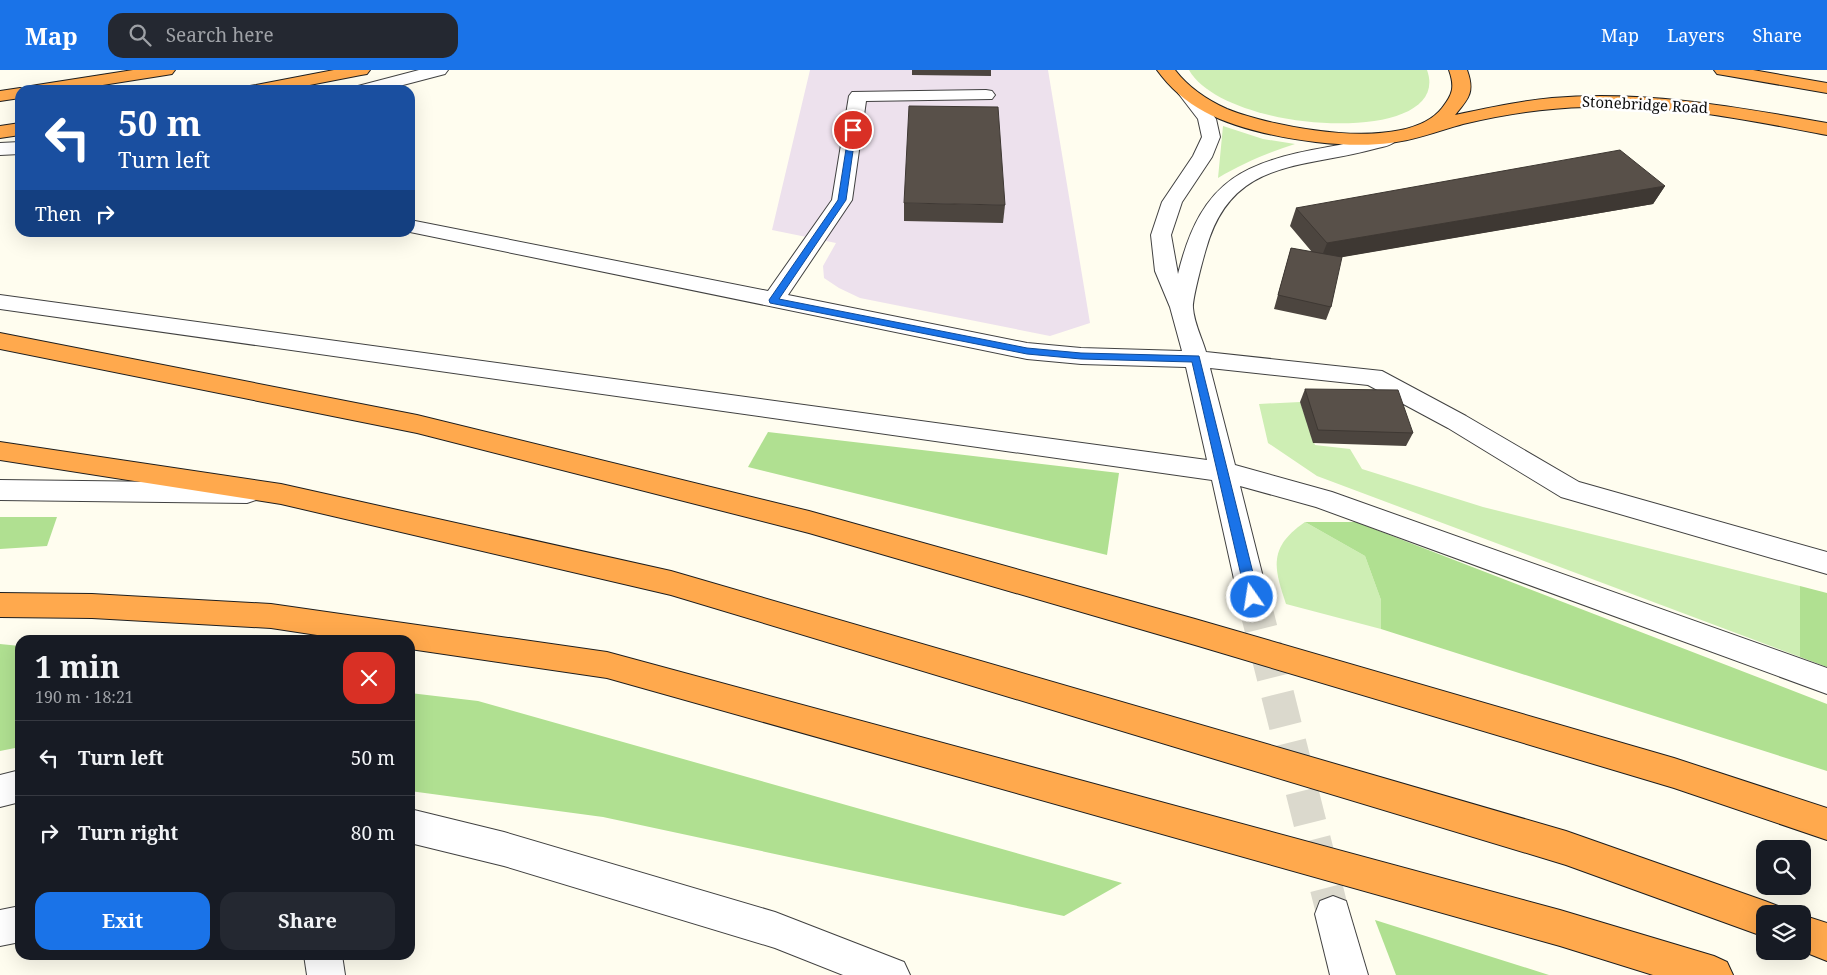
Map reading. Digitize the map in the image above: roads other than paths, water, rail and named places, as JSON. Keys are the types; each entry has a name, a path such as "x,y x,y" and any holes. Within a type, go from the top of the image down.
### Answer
{"highway":[{"path":"69,85 166,70"},
{"path":"282,85 361,70"},
{"name":"Stonebridge Road","path":"1166,70 1188,94 1220,112 1263,126 1306,134 1388,139 1421,132 1434,126 1525,106 1590,100 1618,100 1714,109 1827,129"},
{"path":"1434,126 1448,113 1463,92 1463,82 1458,70"},
{"path":"1723,70 1827,88"},
{"path":"0,96 15,94"},
{"path":"0,132 15,130"},
{"path":"0,341 417,424 809,522 1205,634 1664,770 1827,824"},
{"path":"0,451 281,494 671,583 1566,848 1756,916"},
{"path":"0,605 92,606 271,616 401,635"},
{"path":"415,637 607,665 1560,928 1714,975"},
{"path":"1811,936 1827,942"}],"street":[{"path":"383,85 439,70"},
{"path":"1188,94 1207,119 1211,137 1202,157 1187,176 1172,202 1161,235 1166,271 1181,307 1196,359 1252,597"},
{"path":"774,300 842,200 858,96 986,95"},
{"path":"1181,307 1202,231 1220,200 1244,178 1261,168 1284,161 1357,148 1388,139"},
{"path":"0,149 15,148"},
{"path":"415,227 449,232 1027,351 1081,356 1196,359 1373,377 1457,422 1570,490 1827,563"},
{"path":"0,302 1223,472 1322,499 1827,682"},
{"path":"0,490 281,494"},
{"path":"0,791 15,787"},
{"path":"415,827 504,849 766,927 891,975"},
{"path":"1333,914 1349,975"},
{"path":"0,928 15,925"},
{"path":"324,960 326,975"}],"tunnel":[{"path":"1253,597 1333,914"}]}
